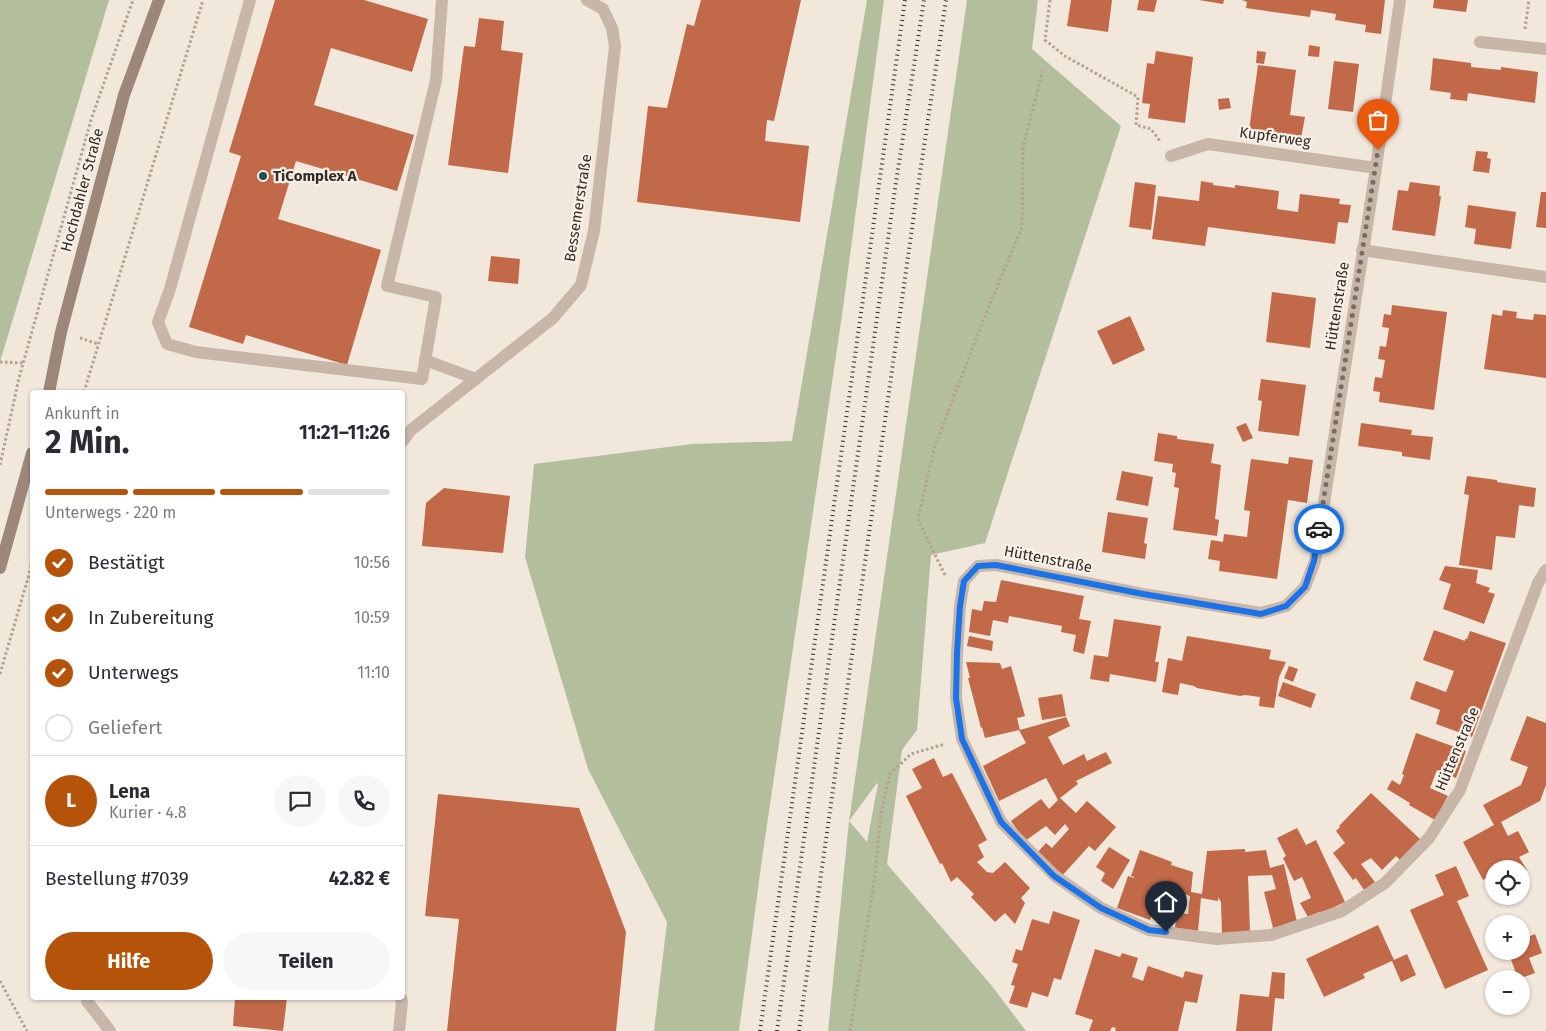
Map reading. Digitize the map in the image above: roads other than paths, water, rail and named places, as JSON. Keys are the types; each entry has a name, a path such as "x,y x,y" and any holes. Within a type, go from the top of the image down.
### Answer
{"main road":[{"name":"Hochdahler Straße","path":"49,390 61,332 124,95 159,0"},
{"path":"0,568 30,460"}],"street":[{"path":"250,0 170,290 158,322 167,344 196,352 422,380 436,296 387,286 436,80 442,0"},
{"name":"Bessemerstraße","path":"405,438 411,430 553,318 581,285 594,231 615,46 612,28 603,9 587,0"},
{"path":"1362,250 1376,168 1400,0"},
{"path":"1480,42 1546,49"},
{"name":"Kupferweg","path":"1171,156 1208,144 1376,168"},
{"name":"Hüttenstraße","path":"1546,277 1362,250 1314,561 1305,587 1286,606 1261,614 1143,594 996,565 978,566 964,581 960,606 956,698 962,739 1001,822 1054,876 1101,908 1149,930 1216,940 1271,935 1342,911 1385,883 1429,838 1460,790 1538,583 1546,570"},
{"path":"425,360 476,379"},
{"path":"399,1031 402,1000"},
{"path":"87,1001 110,1031"}],"railway":[{"path":"760,1031 905,0"},
{"path":"777,1031 895,189 924,0"},
{"path":"799,1031 946,0"}],"place":[{"name":"TiComplex A","path":"263,176"}]}
